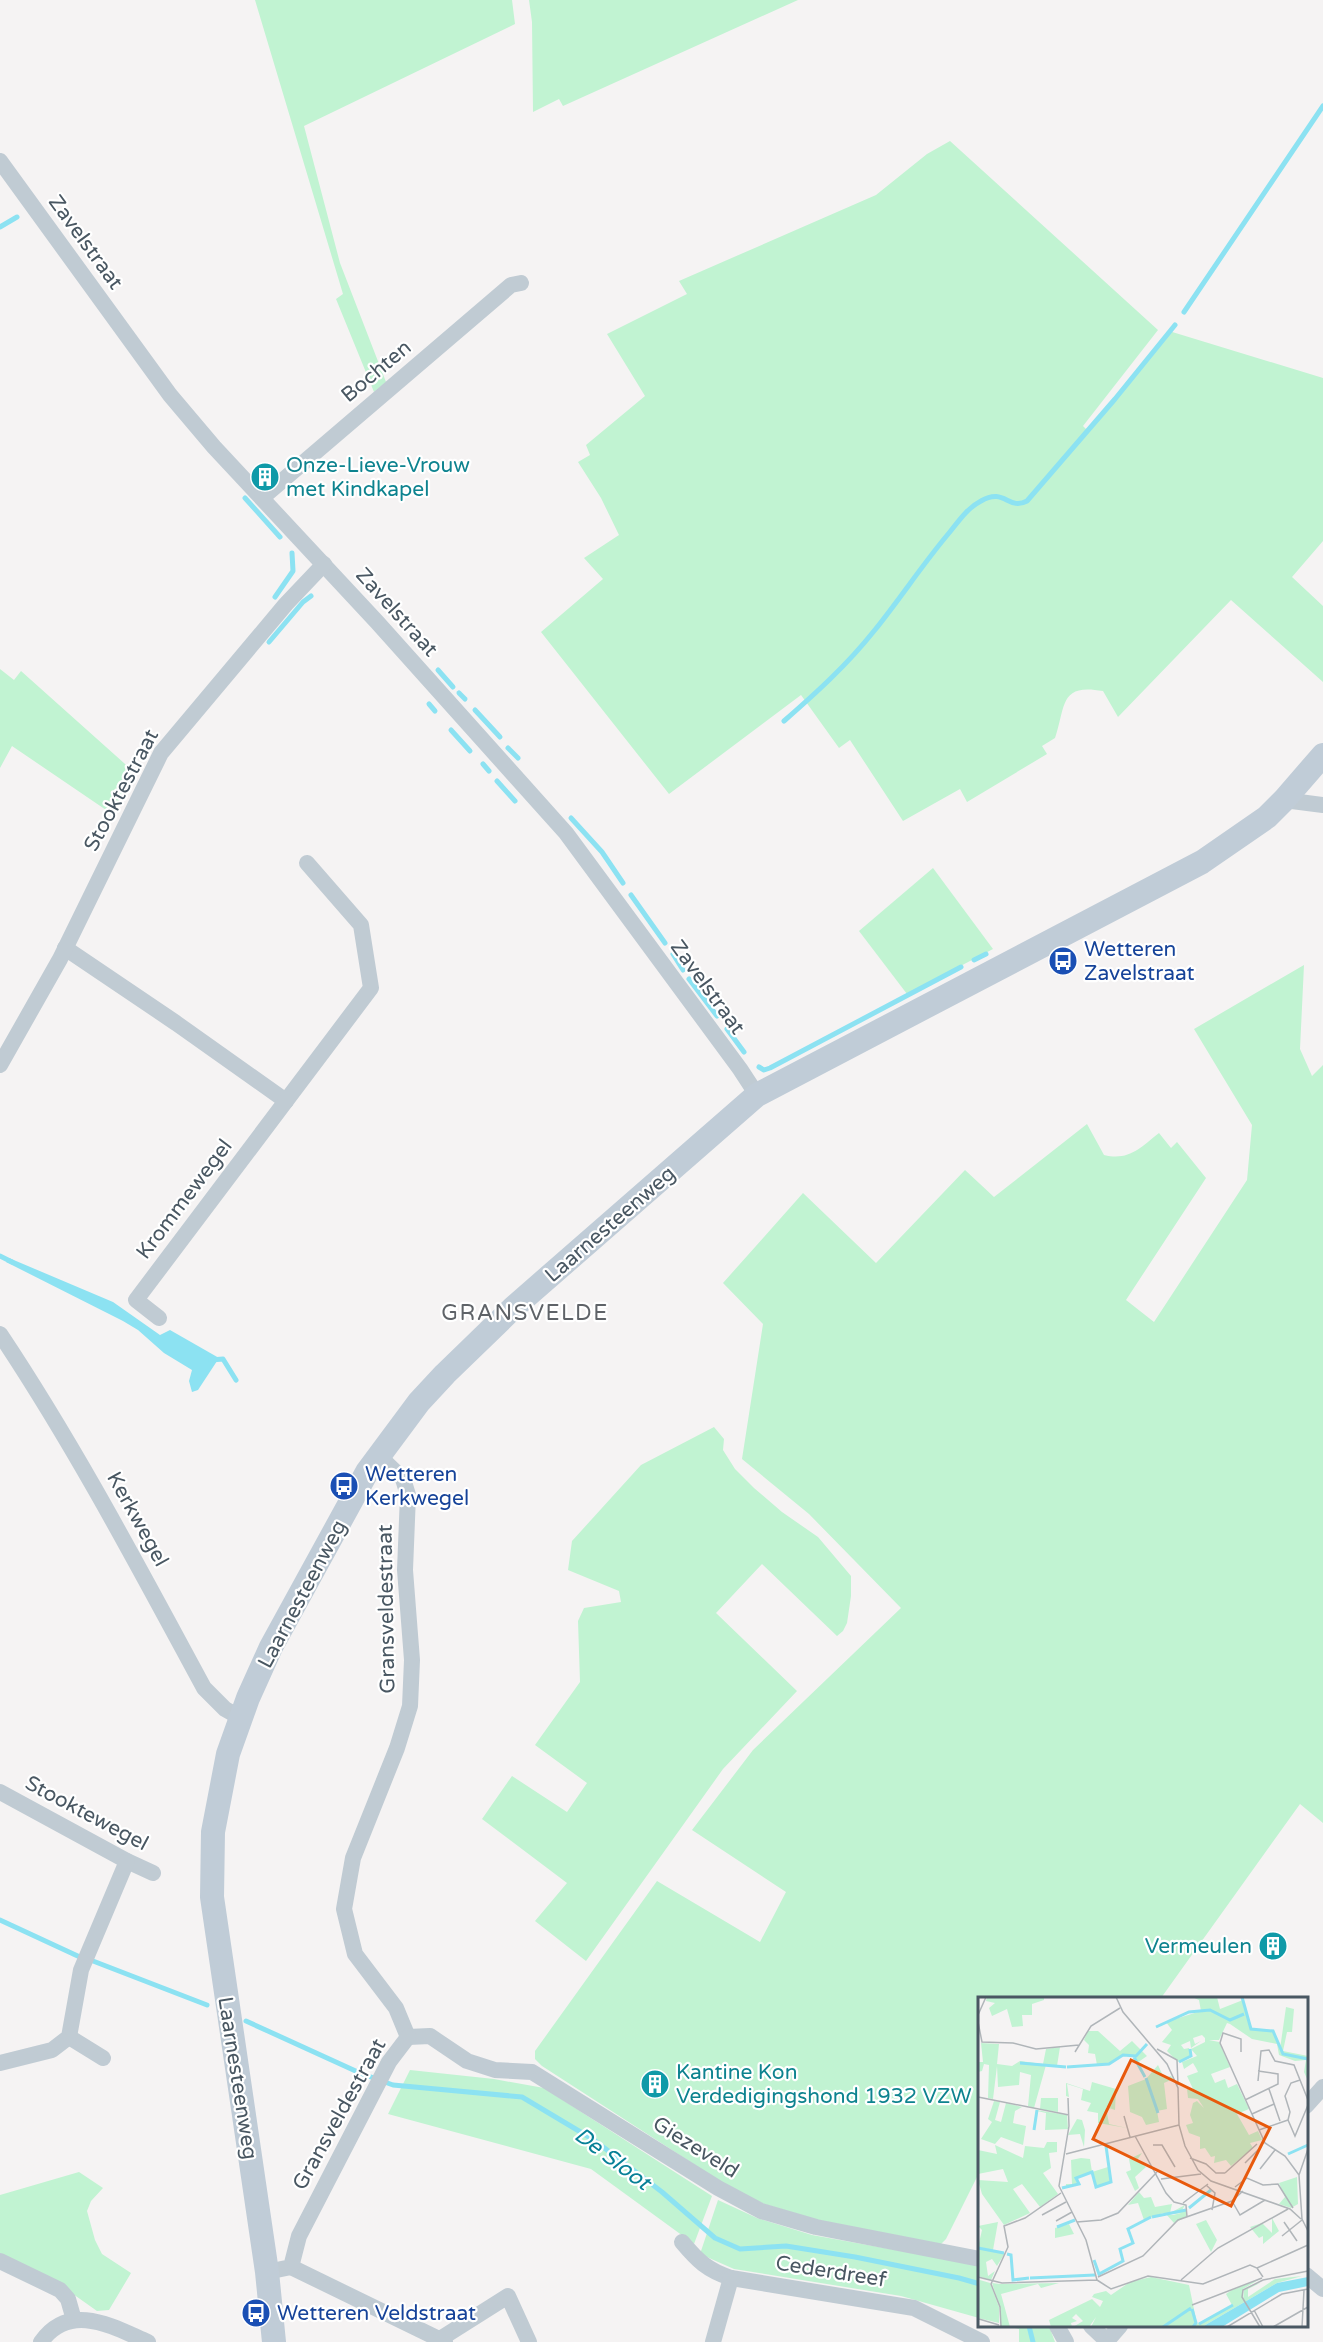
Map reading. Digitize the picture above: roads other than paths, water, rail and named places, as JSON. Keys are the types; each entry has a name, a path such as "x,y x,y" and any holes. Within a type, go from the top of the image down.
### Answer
{"street":[{"name":"Zavelstraat","path":"0,160 170,395 214,447 324,564 566,833 757,1095"},
{"name":"Bochten","path":"262,498 511,285 521,282"},
{"name":"Stooktestraat","path":"0,1065 65,948 161,753 286,604 324,564"},
{"name":"Laarnesteenweg","path":"274,2342 267,2272 212,1897 213,1832 228,1754 271,1647 367,1472 419,1402 513,1308 757,1095 1202,862 1250,831 1284,800 1323,755"},
{"path":"1284,800 1323,805"},
{"name":"Krommewegel","path":"159,1318 136,1300 371,988 361,925 307,863"},
{"path":"65,948 286,1101"},
{"name":"Kerkwegel","path":"0,1334 45,1402 102,1499 204,1688 225,1709 241,1718"},
{"name":"Gransveldestraat","path":"291,2267 299,2236 385,2070 408,2037 396,2008 355,1953 344,1909 353,1858 397,1748 410,1706 412,1660 405,1570 408,1496 403,1479 379,1456"},
{"name":"Stooktewegel","path":"0,1792 153,1873"},
{"path":"0,2063 52,2050 69,2037 81,1970 127,1861"},
{"name":"Giezeveld","path":"408,2037 430,2036 466,2061 495,2070 532,2072 718,2188 761,2211 816,2227 978,2259"},
{"path":"69,2037 103,2058"},
{"path":"1308,2104 1323,2086"},
{"path":"682,2242 696,2259 712,2271 731,2278 713,2342"},
{"path":"0,2261 60,2290 68,2299 74,2320"},
{"path":"267,2272 291,2267 443,2341 508,2296 529,2342"},
{"path":"1308,2277 1323,2289"},
{"name":"Cederdreef","path":"731,2278 914,2308 982,2342"},
{"path":"41,2342 59,2327 74,2320 90,2319 148,2342"},
{"path":"1057,2327 1066,2342"},
{"path":"1093,2327 1107,2342 1118,2327"}],"water":[{"path":"9,1258 113,1302 160,1335 170,1330 219,1358 198,1390 192,1392 189,1381 192,1370 164,1353 138,1330 6,1262"}],"waterway":[{"path":"1184,312 1323,106"},
{"path":"0,227 17,217"},
{"path":"784,721 831,678 864,643 971,507 989,497 996,496 1015,503 1027,501 1175,325"},
{"path":"245,498 280,537"},
{"path":"275,597 293,571 292,553"},
{"path":"269,642 303,602 311,596"},
{"path":"438,670 453,687"},
{"path":"459,693 465,699"},
{"path":"429,704 435,711"},
{"path":"475,710 500,737"},
{"path":"451,730 470,751"},
{"path":"508,748 518,758"},
{"path":"483,764 489,771"},
{"path":"497,781 515,801"},
{"path":"571,818 602,852 623,883"},
{"path":"631,895 665,943"},
{"path":"673,954 683,970"},
{"path":"974,960 986,954"},
{"path":"759,1067 764,1070 770,1068 961,967"},
{"path":"689,979 717,1016"},
{"path":"727,1029 744,1052"},
{"path":"0,1256 12,1262"},
{"path":"211,1360 223,1359 236,1380"},
{"path":"0,1920 82,1958"},
{"path":"93,1961 207,2005"},
{"name":"De Sloot","path":"246,2021 360,2073 393,2085 522,2097 594,2140 662,2192 715,2238 740,2249 786,2246 855,2257 978,2283"},
{"name":"De Sloot","path":"1029,2327 1033,2342"}],"place":[{"name":"Onze-Lieve-Vrouw met Kindkapel","path":"265,477"},
{"name":"Wetteren Zavelstraat","path":"1063,961"},
{"name":"Wetteren Kerkwegel","path":"344,1486"},
{"name":"Vermeulen","path":"1273,1946"},
{"name":"Kantine Kon Verdedigingshond 1932 VZW","path":"655,2084"},
{"name":"Wetteren Veldstraat","path":"256,2313"}],"district":[{"name":"GRANSVELDE","path":"525,1312"}]}
